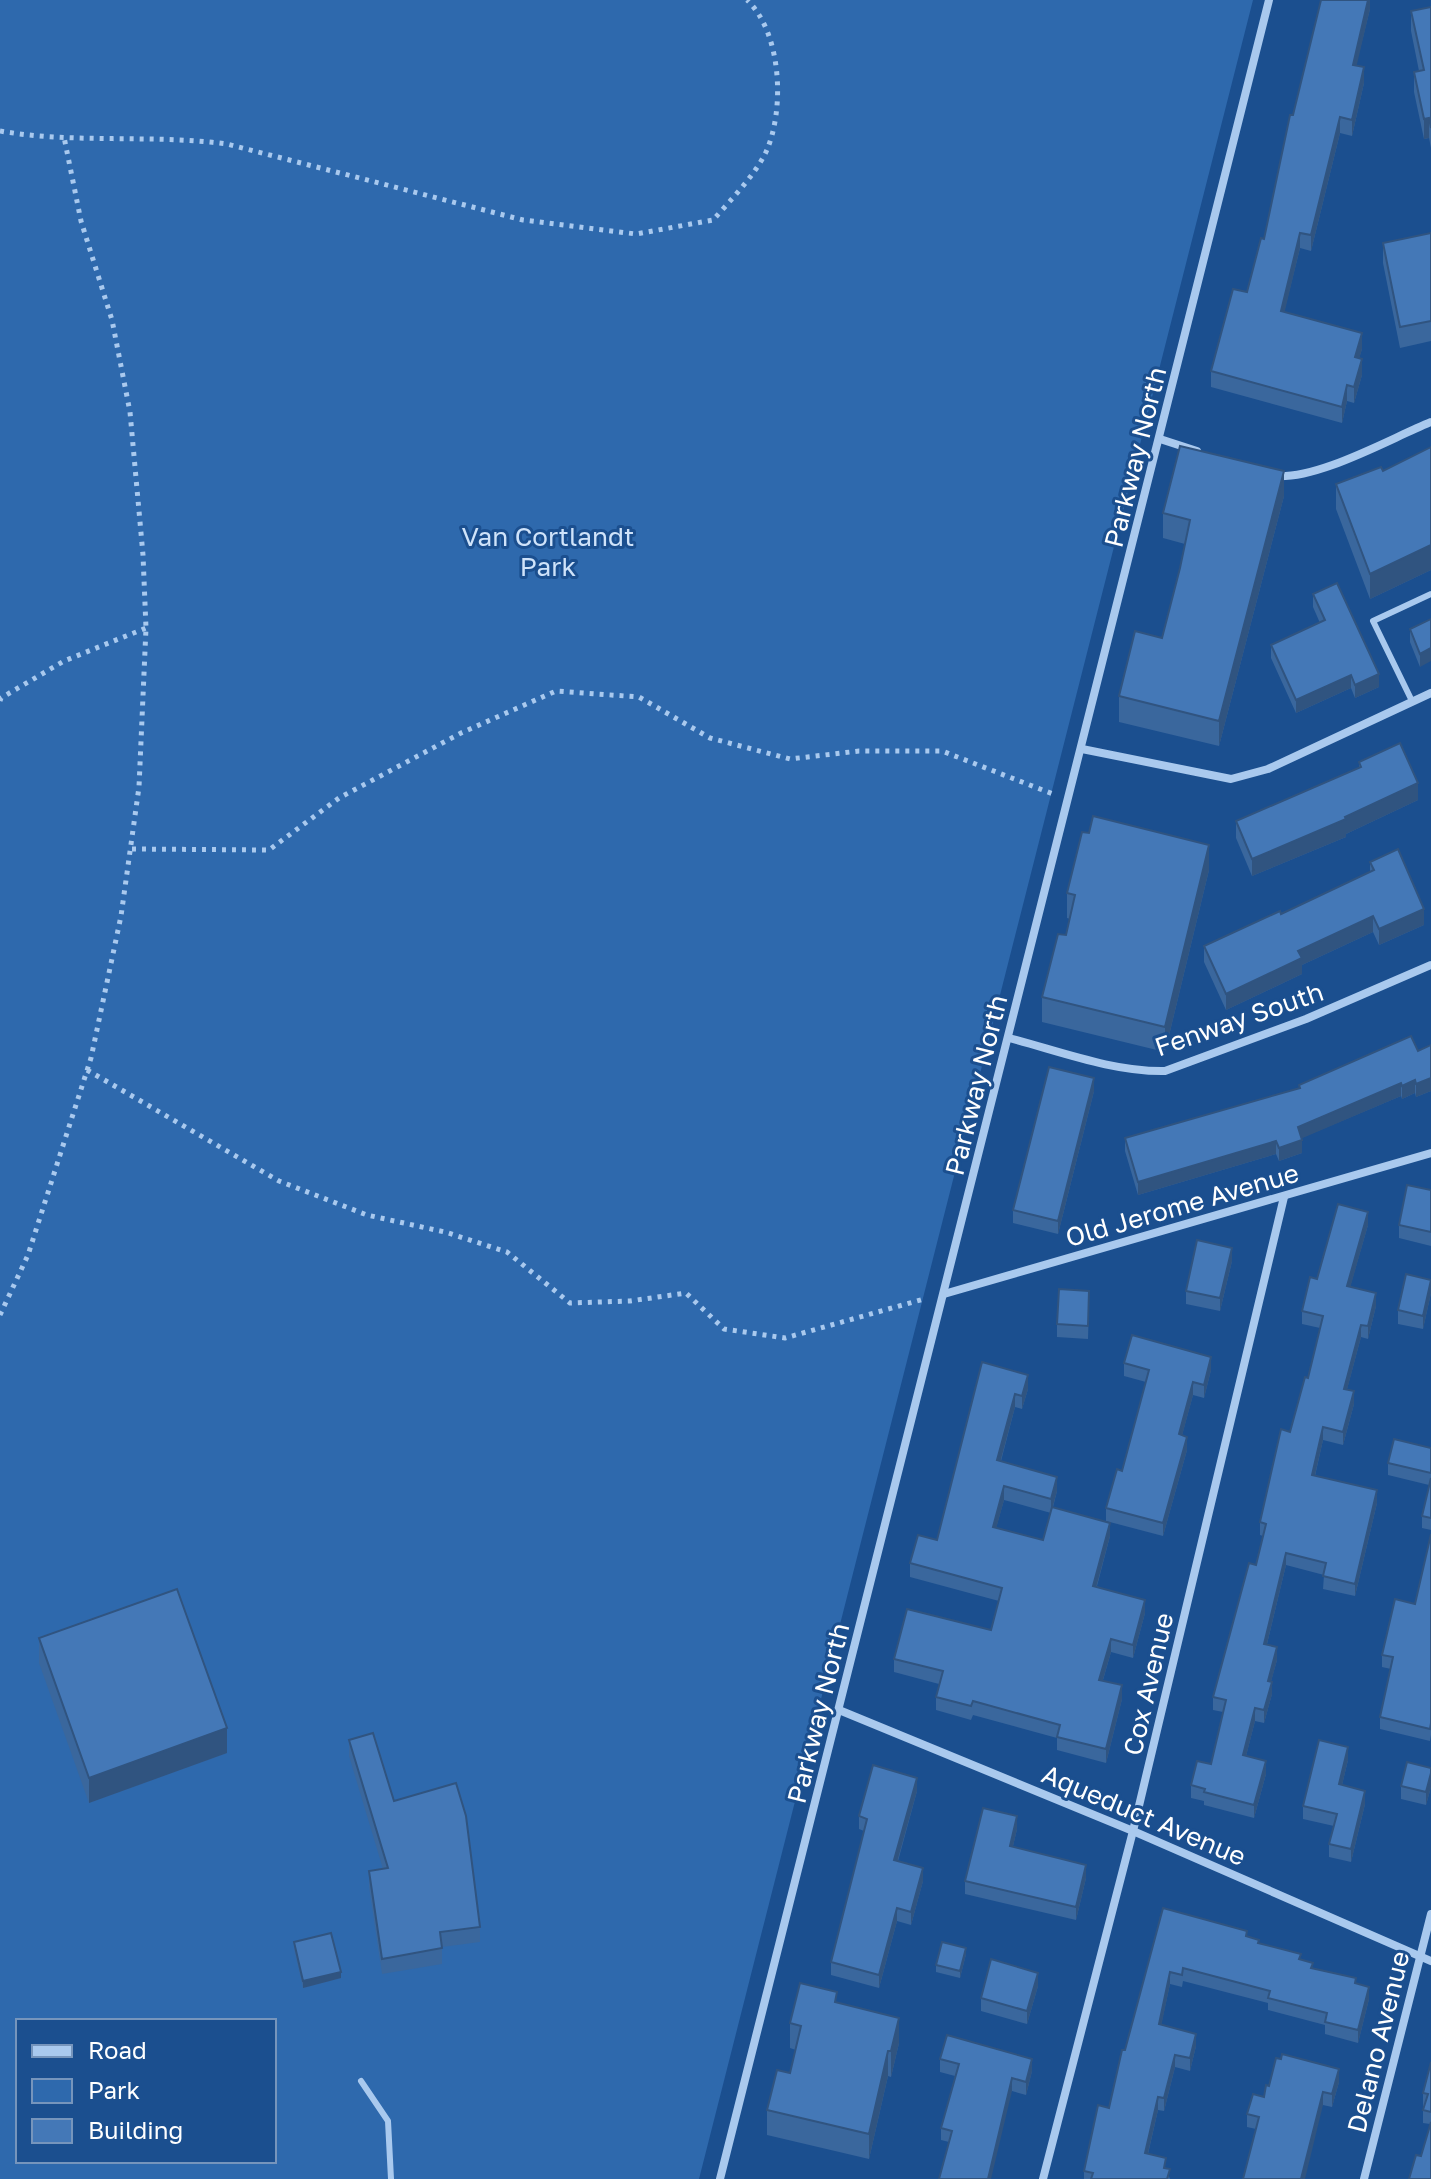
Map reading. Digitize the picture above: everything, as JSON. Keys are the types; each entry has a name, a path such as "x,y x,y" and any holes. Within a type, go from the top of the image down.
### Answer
{"street":[{"name":"Parkway North","path":"720,2179 1269,0"},
{"path":"1258,471 1285,477 1305,474 1431,422"},
{"path":"1160,439 1202,453"},
{"path":"1082,749 1231,779 1268,769 1431,693"},
{"name":"Fenway South","path":"1009,1038 1122,1068 1165,1071 1306,1019 1431,965"},
{"name":"Old Jerome Avenue","path":"944,1294 1431,1153"},
{"name":"Cox Avenue","path":"1043,2179 1133,1831 1284,1197"},
{"name":"Aqueduct Avenue","path":"839,1710 1133,1831 1431,1961"},
{"name":"Delano Avenue","path":"1364,2179 1431,1914"}],"lane":[{"path":"1412,701 1373,621 1431,594"},
{"path":"361,2081 388,2121 391,2179"}],"path":[{"path":"0,131 64,137 191,139 227,144 523,220 636,234 713,220 766,152 779,99 778,70 771,43 747,0"},
{"path":"0,1315 28,1255 87,1070 121,916 139,787 146,628 143,555 130,412 112,320 81,221 64,137"},
{"path":"0,701 64,661 146,628"},
{"path":"132,849 269,850 339,798 461,733 556,691 639,697 710,738 790,759 859,751 942,751 1069,800"},
{"path":"87,1070 279,1181 367,1215 445,1232 507,1252 570,1303 630,1301 686,1293 724,1329 785,1338 944,1294"}],"green space":[{"name":"Van Cortlandt Park","path":"0,0 1253,0 699,2179 0,2179"}],"building":[{"path":"1321,0 1368,0 1353,65 1364,67 1352,120 1340,117 1311,235 1300,233 1281,311 1362,333 1355,357 1362,359 1354,387 1347,385 1342,407 1211,371 1233,289 1247,292 1261,238 1264,239 1290,115 1293,115"},
{"path":"1431,7 1431,128 1429,118 1424,119 1414,72 1424,70 1411,11"},
{"path":"1431,233 1431,321 1400,327 1383,243"},
{"path":"1180,446 1284,471 1219,721 1119,696 1135,631 1162,638 1180,568 1190,520 1163,513"},
{"path":"1431,447 1431,545 1370,574 1336,484 1381,467 1383,471"},
{"path":"1337,583 1379,674 1355,685 1351,675 1296,700 1271,645 1325,620 1313,594"},
{"path":"1431,619 1431,648 1420,654 1410,629"},
{"path":"1400,743 1418,783 1346,819 1252,859 1236,821 1361,767 1359,762"},
{"path":"1093,816 1209,845 1165,1027 1042,997 1058,934 1066,935 1075,895 1067,893 1082,832 1089,833"},
{"path":"1398,849 1424,909 1379,929 1373,916 1298,951 1302,958 1226,994 1204,946 1374,870 1370,862"},
{"path":"1411,1036 1418,1051 1431,1045 1431,1078 1416,1084 1415,1080 1402,1086 1401,1083 1298,1127 1302,1140 1279,1148 1276,1141 1138,1182 1125,1138 1300,1088 1299,1085"},
{"path":"1049,1067 1094,1078 1058,1221 1013,1210"},
{"path":"1407,1185 1431,1190 1431,1232 1399,1225"},
{"path":"1338,1204 1368,1212 1347,1286 1376,1293 1368,1326 1361,1325 1344,1389 1354,1391 1343,1432 1323,1427 1312,1475 1377,1490 1355,1584 1323,1576 1326,1563 1286,1553 1264,1644 1277,1647 1268,1681 1272,1682 1264,1710 1255,1708 1243,1755 1266,1761 1254,1805 1204,1792 1205,1789 1191,1785 1197,1761 1211,1764 1226,1700 1213,1697 1249,1563 1256,1565 1266,1524 1260,1522 1281,1429 1290,1432 1305,1377 1308,1378 1323,1316 1302,1311 1310,1277 1317,1279"},
{"path":"1197,1240 1232,1248 1220,1298 1186,1291"},
{"path":"1406,1274 1431,1280 1423,1316 1398,1310"},
{"path":"1059,1289 1089,1291 1088,1326 1057,1324"},
{"path":"1132,1335 1211,1357 1204,1385 1193,1382 1179,1434 1187,1437 1163,1523 1106,1508 1117,1469 1122,1471 1149,1370 1124,1363"},
{"path":"982,1362 1028,1375 1022,1396 1015,1394 997,1460 1057,1477 1051,1499 1004,1486 993,1527 1043,1540 1052,1507 1110,1523 1093,1586 1145,1600 1133,1645 1111,1639 1099,1680 1122,1685 1106,1749 1057,1737 1060,1725 973,1701 971,1706 936,1697 943,1671 894,1659 907,1609 991,1630 1002,1588 910,1563 918,1535 937,1540"},
{"path":"1394,1439 1431,1448 1431,1473 1388,1463"},
{"path":"1431,1478 1431,1518 1422,1516"},
{"path":"1431,1534 1430,1729 1380,1717 1393,1657 1382,1655 1395,1599 1415,1604"},
{"path":"177,1589 227,1728 89,1778 39,1638"},
{"path":"373,1733 394,1801 456,1783 466,1816 480,1927 440,1932 442,1948 382,1959 369,1871 388,1868 349,1740"},
{"path":"1319,1740 1348,1747 1339,1784 1365,1791 1351,1849 1329,1844 1337,1814 1303,1806"},
{"path":"1407,1762 1431,1768 1426,1792 1401,1786"},
{"path":"873,1765 917,1778 894,1860 923,1868 911,1912 897,1908 879,1975 831,1962 867,1819 859,1816"},
{"path":"983,1808 1017,1816 1010,1846 1086,1865 1076,1907 965,1881"},
{"path":"1163,1908 1247,1931 1246,1936 1259,1940 1258,1943 1301,1954 1299,1959 1313,1963 1311,1968 1356,1978 1355,1983 1369,1987 1358,2030 1325,2022 1327,2013 1268,1998 1270,1991 1183,1968 1182,1975 1170,1972 1159,2024 1196,2034 1190,2058 1175,2055 1164,2098 1158,2097 1145,2153 1166,2158 1164,2168 1170,2169 1167,2179 1091,2179 1093,2173 1084,2171 1098,2105 1109,2108 1122,2050 1125,2050"},
{"path":"331,1933 341,1972 303,1981 294,1942"},
{"path":"942,1942 966,1948 960,1971 936,1965"},
{"path":"991,1959 1038,1973 1027,2011 981,1998"},
{"path":"800,1983 837,1992 835,2002 899,2018 869,2134 767,2110 777,2070 790,2073 801,2026 790,2023"},
{"path":"947,2035 1032,2059 1026,2082 1012,2078 988,2179 939,2179 952,2131 941,2128 959,2064 940,2059"},
{"path":"1282,2054 1339,2069 1332,2094 1323,2092 1301,2179 1243,2179 1259,2117 1247,2114 1253,2094 1264,2097 1276,2058 1281,2059"},
{"path":"1431,2062 1431,2112 1423,2110 1428,2094 1423,2093"},
{"path":"1431,2122 1431,2179 1409,2179 1416,2155 1421,2156"}]}
